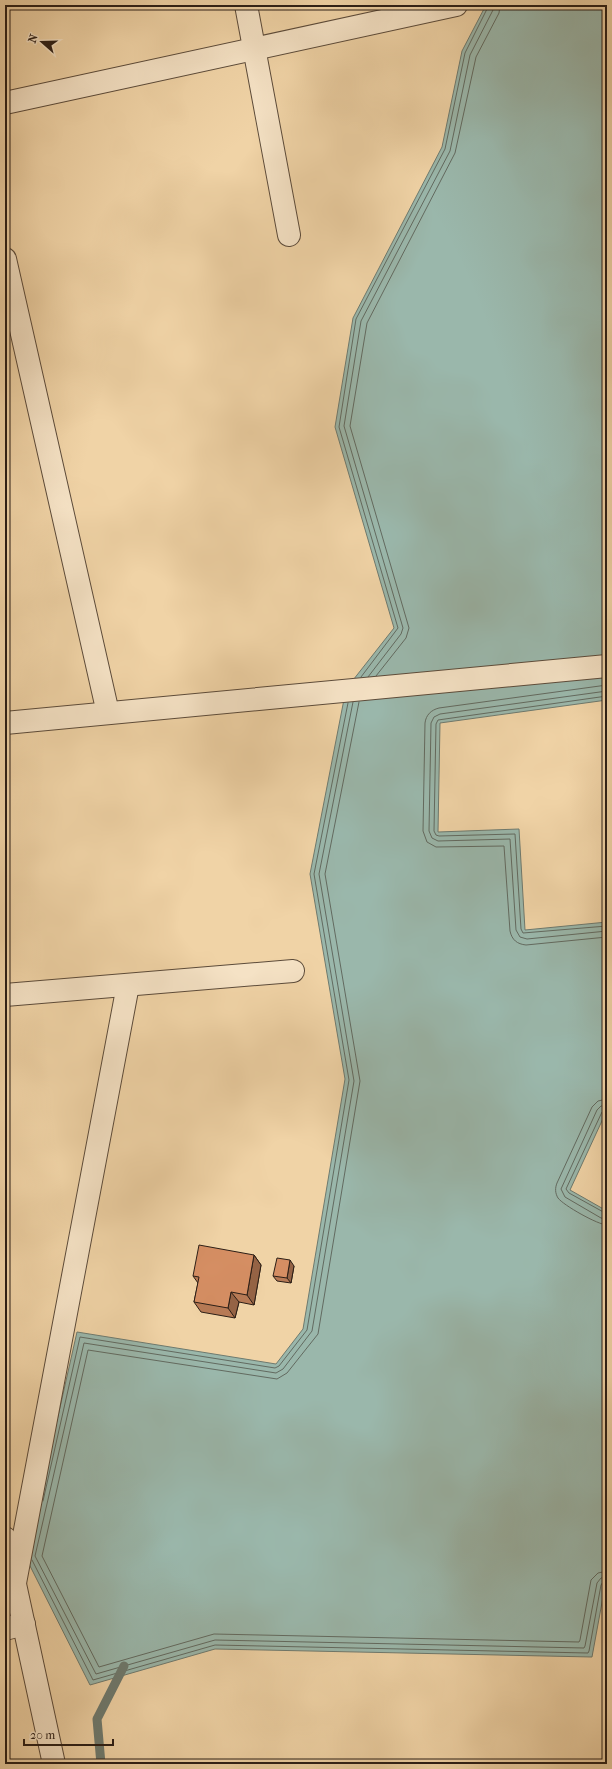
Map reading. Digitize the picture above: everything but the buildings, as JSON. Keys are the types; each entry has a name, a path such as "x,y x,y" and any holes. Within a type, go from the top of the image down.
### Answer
{"street":[{"path":"246,5 289,235"},
{"path":"5,103 456,5"},
{"path":"5,259 108,713"},
{"path":"5,723 607,666"},
{"path":"5,996 292,972"},
{"path":"54,1764 14,1627 15,1583 128,985"},
{"path":"5,1538 15,1583"}],"water":[{"path":"486,5 607,5 607,700 440,723 438,832 519,829 525,930 607,922 607,1110 570,1190 607,1211 607,1575 592,1657 215,1649 90,1685 26,1558 77,1332 276,1364 303,1329 345,1079 310,874 346,689 394,628 335,427 353,318 442,147 462,51"}],"waterway":[{"path":"101,1764 97,1719 124,1666"}]}
